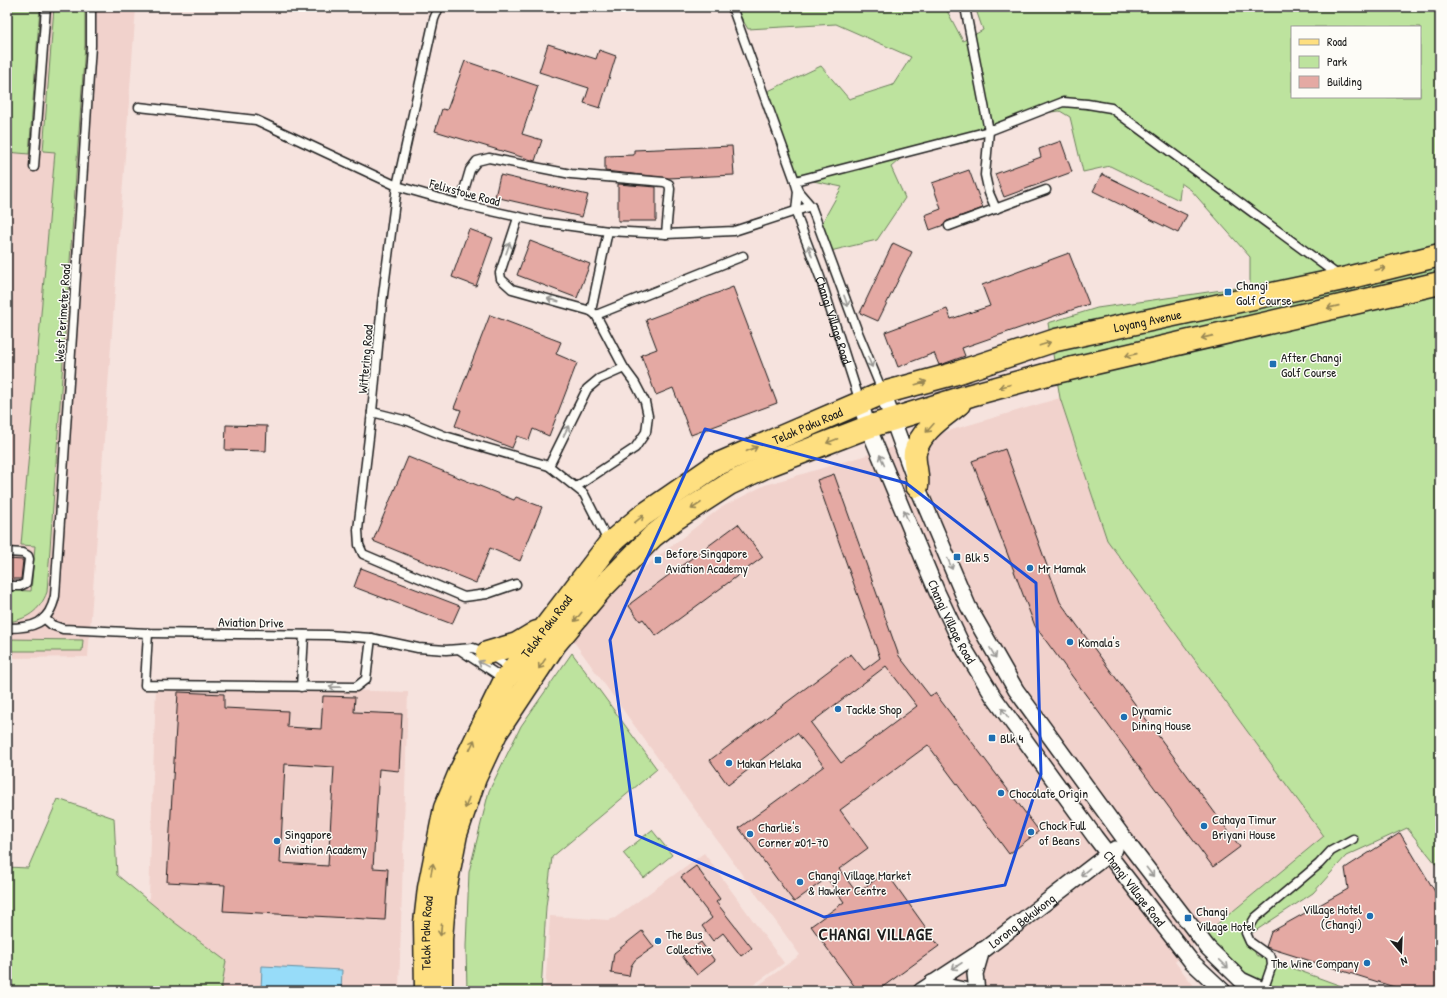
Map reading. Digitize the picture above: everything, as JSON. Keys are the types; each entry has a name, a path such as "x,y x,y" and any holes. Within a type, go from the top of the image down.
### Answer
{"main road":[{"name":"Loyang Avenue","path":"860,402 953,374 1056,340 1343,279 1440,255"},
{"path":"868,427 971,395 1060,371 1440,283"},
{"path":"917,486 915,452 922,437 932,425 971,395"},
{"name":"Telok Paku Road","path":"441,991 441,939 445,891 456,834 475,778 496,733 517,681 542,629 609,544 642,516 716,465 860,402"},
{"name":"Telok Paku Road","path":"426,991 425,923 429,888 445,808 476,736 517,681 555,644 601,589 653,536 675,519 739,478 868,427"},
{"path":"487,653 517,644 542,629"}],"street":[{"name":"Changi Village Road","path":"883,394 917,486 968,606 993,653 1024,703 1126,841 1208,948 1241,980 1263,991"},
{"name":"Changi Village Road","path":"860,402 868,427 937,592 962,645 993,696 1108,854 1191,961 1223,991"},
{"name":"Lorong Bekukong","path":"926,987 982,950 1063,891 1126,841"},
{"name":"Lorong Bekukong","path":"977,991 974,982 975,970 982,950"},
{"path":"1229,991 1241,980"},
{"name":"Lorong Bekukong","path":"926,987 968,991"}],"lane":[{"path":"34,167 46,7"},
{"name":"West Perimeter Road","path":"44,618 53,605 55,596 90,61 91,7"},
{"name":"Wittering Road","path":"439,7 434,19 397,186 382,303 372,412 358,530 359,545 363,554 464,597 487,594 516,584"},
{"name":"Changi Village Road","path":"732,7 795,181 798,191 796,211 820,276 860,402"},
{"path":"964,7 989,131 986,175 989,193 996,209"},
{"path":"795,181 989,131 1063,102 1111,108 1343,279"},
{"name":"Felixstowe Road","path":"139,107 256,120 397,186 460,204 518,218 608,231 666,234 734,231 811,206"},
{"path":"460,204 470,170 477,161 489,158 571,174 664,182 669,184 670,189 666,234"},
{"path":"949,226 1046,190"},
{"name":"Changi Village Road","path":"798,191 811,206 854,323 883,394"},
{"path":"518,218 500,272 501,279 512,289 593,313 743,256"},
{"path":"576,487 635,448 646,432 648,416 645,402 593,313 608,231"},
{"path":"549,466 587,389 599,379 624,368"},
{"path":"372,412 408,421 445,436 549,466 584,494 609,544"},
{"path":"7,552 23,553 28,556 26,583 20,586 7,586"},
{"path":"7,628 28,627 44,618"},
{"name":"Aviation Drive","path":"44,618 52,625 62,629 148,633 304,635 371,638 418,648 460,650 473,648 487,653 517,681"},
{"path":"148,633 145,685 356,687 362,684 366,679 371,638"},
{"path":"302,686 304,635"},
{"path":"460,650 517,681"},
{"path":"1263,991 1272,965 1271,957 1250,942 1246,933 1255,918 1319,864 1331,851 1353,839"}],"highlighted area":[{"path":"705,429 906,483 1036,583 1041,774 1005,885 824,917 636,835 610,640"}],"shaded area":[{"path":"7,7 136,7 88,657 7,658"},
{"name":"CHANGI VILLAGE","path":"1060,398 1107,540 1324,836 1204,935 1175,962 1198,991 751,991 800,955 569,635 600,602 720,508 765,485"},
{"name":"Singapore Aviation Academy","path":"156,685 408,692 399,991 146,991"},
{"name":"The Bus Collective","path":"704,853 784,963 745,991 545,991 550,916 609,920 615,918"}],"green space":[{"path":"7,7 40,7 29,154 7,152"},
{"path":"54,7 85,7 85,45 47,592 44,599 32,613 26,617 7,622 7,590 31,591 35,546 21,545 55,152 43,151"},
{"path":"735,7 945,7 963,41 983,30 975,7 1440,7 1440,869 1407,828 1346,856 1313,893 1249,935 1256,955 1355,991 1309,992 1277,990 1248,981 1236,973 1223,960 1204,935 1324,836 1107,540 1060,398 1048,323 1097,308 1250,286 1250,257 1191,190 1181,183 1179,200 1110,166 1083,172 1070,117 1060,111 1023,115 969,142 912,149 891,167 905,198 877,240 826,252 818,230 842,187 794,177 764,93 821,66 849,99 893,85 911,57 836,24 748,29"},
{"path":"7,639 83,640 82,651 7,651"},
{"path":"572,653 657,769 552,857 546,907 541,991 467,991 466,946 469,872 489,791 521,726"},
{"path":"58,799 114,818 117,875 174,922 226,961 221,991 13,991 7,948 7,867 28,868"},
{"path":"652,830 672,855 644,878 623,853"}],"water":[{"path":"262,966 342,970 341,991 261,991"}],"building":[{"path":"548,44 596,59 599,50 616,56 600,108 584,103 589,88 539,72"},
{"path":"465,61 538,86 522,134 542,140 535,161 435,131 442,109 447,110"},
{"path":"1061,141 1072,172 1004,197 995,174 1041,157 1039,149"},
{"path":"732,146 734,175 668,178 605,171 605,156 634,155 634,150"},
{"path":"969,170 983,208 947,221 944,225 930,230 925,215 941,209 932,183"},
{"path":"1102,174 1187,215 1178,233 1093,191"},
{"path":"500,175 588,195 582,217 495,197"},
{"path":"618,184 656,187 656,221 618,221"},
{"path":"469,229 493,238 476,286 452,277"},
{"path":"530,241 590,264 577,298 517,275"},
{"path":"893,243 912,252 878,321 860,313"},
{"path":"1069,253 1089,304 962,348 965,356 943,364 939,365 934,353 898,367 885,332 947,309 951,319 990,306 982,285"},
{"path":"733,287 777,403 691,435 673,388 656,395 641,355 657,349 646,320"},
{"path":"490,315 561,342 556,354 577,363 549,436 533,429 529,440 517,436 512,448 455,426 461,410 454,408"},
{"path":"226,425 267,426 266,451 225,450"},
{"path":"1005,449 1060,602 1240,847 1213,867 1035,626 972,461"},
{"path":"408,457 514,500 516,497 542,507 520,561 490,548 476,583 373,541"},
{"path":"834,474 899,656 930,696 935,693 1039,831 1009,854 928,745 840,810 868,848 839,869 857,893 886,872 939,946 877,991 858,991 811,926 844,902 827,878 794,902 739,828 824,766 797,733 728,785 710,760 851,654 864,670 880,658 817,480","holes":["886,666 917,706 841,763 811,723"]},
{"path":"738,524 763,557 656,636 643,619 640,621 629,606 631,603"},
{"path":"7,559 23,560 21,579 7,579"},
{"path":"361,568 460,606 452,624 354,587"},
{"path":"178,692 224,694 224,708 288,711 287,727 321,729 323,696 355,697 354,712 402,714 399,771 379,769 373,868 388,869 385,920 223,911 225,885 167,882","holes":["285,764 334,767 328,866 280,863"]},
{"name":"Village Hotel (Changi)","path":"1400,833 1440,900 1440,991 1407,991 1266,947 1271,932 1348,889 1345,868"},
{"path":"696,866 720,899 716,902 752,948 741,956 723,933 713,941 702,926 712,918 681,877"},
{"path":"642,931 654,947 635,960 631,966 629,976 611,973 614,953"},
{"path":"701,942 715,961 697,975 682,956"}],"place":[{"name":"Changi Golf Course","path":"1228,292"},
{"name":"After Changi Golf Course","path":"1273,364"},
{"name":"Blk 5","path":"957,557"},
{"name":"Before Singapore Aviation Academy","path":"658,560"},
{"name":"Mr Mamak","path":"1030,568"},
{"name":"Komala's","path":"1070,642"},
{"name":"Tackle Shop","path":"838,709"},
{"name":"Dynamic Dining House","path":"1124,717"},
{"name":"Blk 4","path":"992,738"},
{"name":"Makan Melaka","path":"729,763"},
{"name":"Chocolate Origin","path":"1001,793"},
{"name":"Cahaya Timur Briyani House","path":"1204,826"},
{"name":"Chock Full of Beans","path":"1031,832"},
{"name":"Charlie's Corner #01-70","path":"750,834"},
{"name":"Singapore Aviation Academy","path":"277,841"},
{"name":"Changi Village Market & Hawker Centre","path":"800,882"},
{"name":"Village Hotel (Changi)","path":"1370,916"},
{"name":"Changi Village Hotel","path":"1188,918"},
{"name":"The Bus Collective","path":"658,941"},
{"name":"The Wine Company","path":"1367,963"}],"district":[{"name":"CHANGI VILLAGE","path":"876,934"}]}
